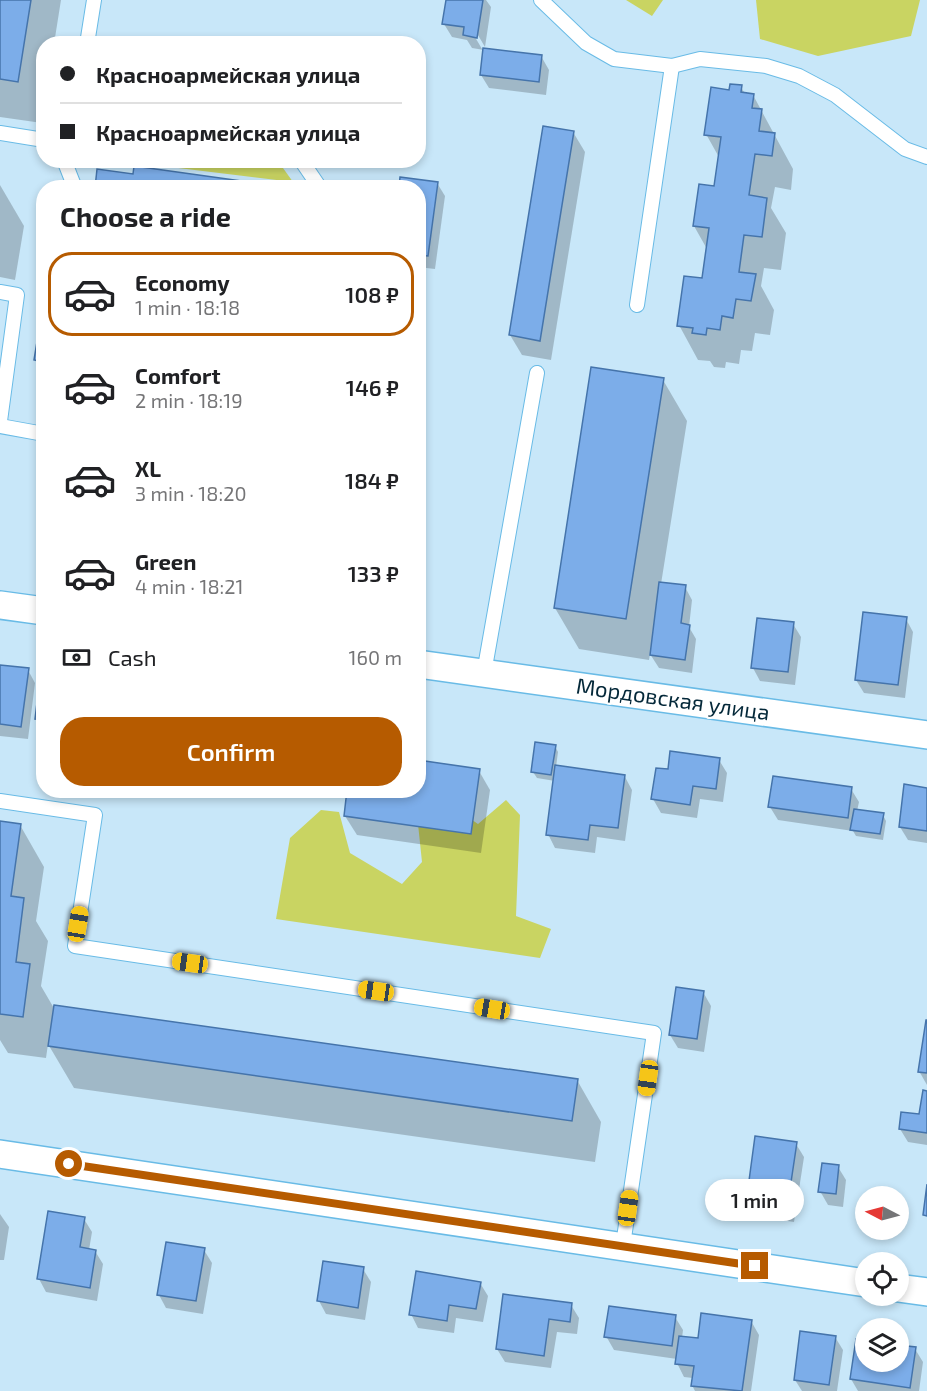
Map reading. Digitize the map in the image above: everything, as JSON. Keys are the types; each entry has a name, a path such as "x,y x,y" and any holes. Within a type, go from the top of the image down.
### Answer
{"street":[{"path":"0,605 36,610"},
{"name":"Мордовская улица","path":"426,665 927,735"},
{"path":"0,1154 855,1281"},
{"path":"909,1290 927,1292"}],"lane":[{"path":"88,36 94,0"},
{"path":"541,0 586,43 614,59 672,66 700,59 766,66 799,76 835,95 905,149 927,157"},
{"path":"637,305 672,66"},
{"path":"0,133 36,139"},
{"path":"0,292 17,295 0,421"},
{"path":"484,673 537,374"},
{"path":"0,426 36,433"},
{"path":"0,801 95,815 75,946 654,1033 623,1245"}],"green space":[{"path":"626,0 663,0 652,16"},
{"path":"756,0 920,0 911,36 818,56 760,39"},
{"path":"178,168 283,168 292,180"},
{"path":"506,800 520,815 516,916 551,929 540,958 276,919 290,838 321,810 339,812 350,853 402,884 422,862 418,824 450,805 478,824"}],"building":[{"path":"0,0 31,0 18,82 0,79"},
{"path":"446,0 483,0 477,38 463,35 464,27 442,24"},
{"path":"483,48 542,55 539,82 480,75"},
{"path":"730,84 742,85 741,92 754,94 752,108 762,109 759,131 775,133 772,156 755,154 749,195 767,198 762,237 744,235 739,272 756,274 751,301 736,299 733,318 722,316 720,330 707,328 706,335 692,333 693,328 677,326 684,276 702,278 709,228 693,226 699,184 714,186 721,137 704,135 711,87 729,90"},
{"path":"543,126 574,131 540,341 509,335"},
{"path":"134,168 148,168 234,180 96,180 97,169 133,174"},
{"path":"400,177 423,180 400,180"},
{"path":"426,180 438,182 428,256 426,256"},
{"path":"591,367 664,378 626,619 554,608"},
{"path":"659,582 686,585 681,623 690,625 685,660 650,655"},
{"path":"863,612 907,617 898,685 855,680"},
{"path":"757,618 794,622 788,672 751,668"},
{"path":"0,665 29,668 21,727 0,724"},
{"path":"535,742 556,745 551,775 531,772"},
{"path":"670,751 720,758 716,789 693,786 690,805 651,799 656,768 668,769"},
{"path":"426,761 480,769 471,834 344,816 346,798 426,798"},
{"path":"555,765 625,775 618,828 590,825 588,840 546,835"},
{"path":"773,776 852,787 848,818 768,807"},
{"path":"904,784 927,788 927,831 899,827"},
{"path":"854,809 884,813 880,834 850,830"},
{"path":"0,821 21,824 11,896 24,898 16,962 30,964 23,1017 0,1014"},
{"path":"676,987 704,991 697,1039 669,1035"},
{"path":"54,1005 578,1079 572,1121 48,1046"},
{"path":"927,1020 927,1073 918,1072"},
{"path":"923,1090 927,1091 927,1133 899,1129 901,1112 919,1114"},
{"path":"755,1136 797,1142 787,1209 746,1203"},
{"path":"822,1163 839,1165 836,1194 818,1192"},
{"path":"927,1184 927,1216 923,1215"},
{"path":"48,1211 85,1217 80,1247 96,1250 90,1288 37,1279"},
{"path":"166,1242 205,1248 196,1301 157,1295"},
{"path":"323,1261 364,1267 358,1308 317,1301"},
{"path":"416,1271 481,1282 476,1309 449,1305 447,1321 409,1315"},
{"path":"503,1294 572,1303 570,1322 549,1319 544,1356 496,1349"},
{"path":"609,1306 676,1315 672,1346 604,1337"},
{"path":"701,1313 752,1320 742,1391 691,1386 694,1366 675,1364 679,1336 698,1338"},
{"path":"800,1331 836,1336 829,1385 794,1380"},
{"path":"855,1346 855,1372 909,1372 909,1346 916,1347 910,1388 850,1379"}],"route":[{"path":"69,1164 755,1266"}]}
